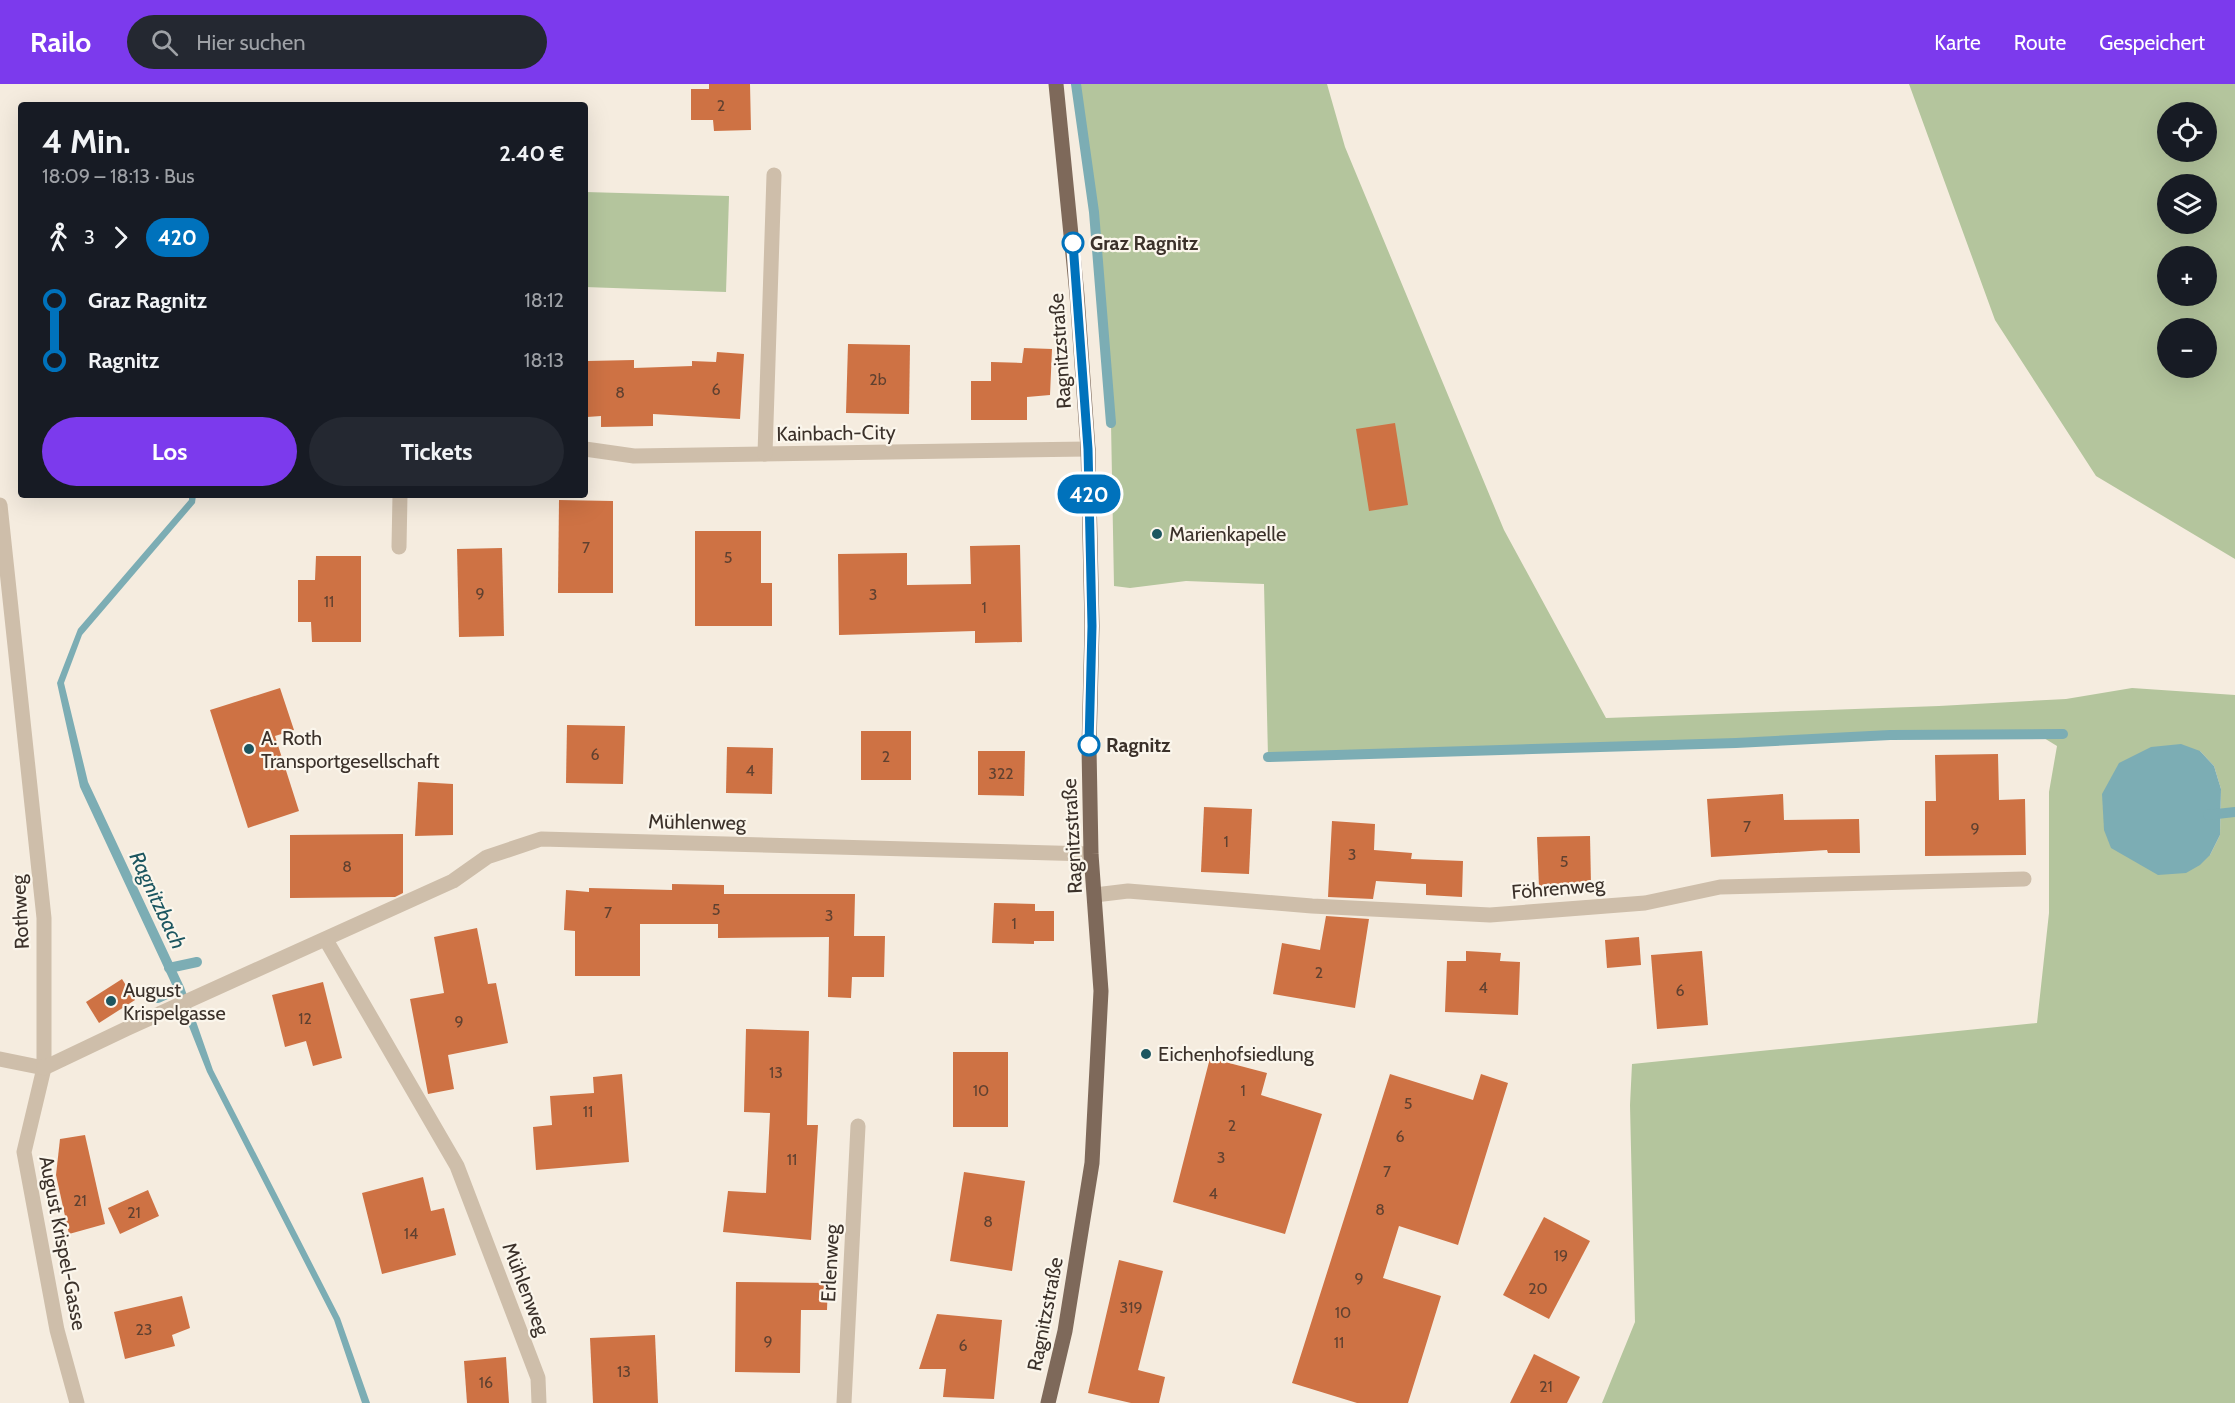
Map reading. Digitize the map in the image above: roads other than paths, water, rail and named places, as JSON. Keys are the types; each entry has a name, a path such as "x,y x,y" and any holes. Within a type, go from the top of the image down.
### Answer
{"main road":[{"name":"Ragnitzstraße","path":"1048,1403 1065,1331 1092,1163 1101,991 1091,854 1089,737 1092,615 1088,449 1077,295 1056,84"}],"street":[{"path":"765,454 774,175"},
{"name":"Kainbach-City","path":"588,449 634,456 1088,449"},
{"path":"399,547 400,498"},
{"name":"Rothweg","path":"0,505 44,918 44,1068"},
{"name":"Mühlenweg","path":"44,1068 219,986 326,940 453,881 487,857 541,839 1091,854"},
{"name":"Föhrenweg","path":"1095,895 1128,891 1312,906 1490,915 1645,903 1720,887 2024,879"},
{"name":"Mühlenweg","path":"326,940 457,1166 538,1378 538,1403"},
{"path":"0,1059 44,1068"},
{"name":"August Krispel-Gasse","path":"44,1068 24,1152 57,1330 78,1403"},
{"name":"Erlenweg","path":"844,1403 858,1126"}],"water":[{"name":"Ragnitzbach","path":"189,498 196,498 195,503 82,635 64,683 88,782 184,987 213,1070 340,1318 370,1403 362,1403 334,1320 207,1072 175,991 80,787 57,683 78,629"},
{"path":"2181,744 2200,751 2214,766 2221,789 2220,835 2210,855 2200,865 2186,873 2158,875 2111,848 2104,830 2102,794 2119,763 2151,747"}],"waterway":[{"path":"1076,84 1094,212 1111,423"},
{"path":"1268,757 1736,743 1890,735 2063,734"},
{"path":"2208,815 2235,812"},
{"path":"169,968 197,962"},
{"path":"158,998 178,989"}],"place":[{"name":"Graz Ragnitz","path":"1073,243"},
{"name":"Marienkapelle","path":"1157,534"},
{"name":"Ragnitz","path":"1089,745"},
{"name":"A. Roth Transportgesellschaft","path":"249,749"},
{"name":"August Krispelgasse","path":"111,1001"},
{"name":"Eichenhofsiedlung","path":"1146,1054"}]}
